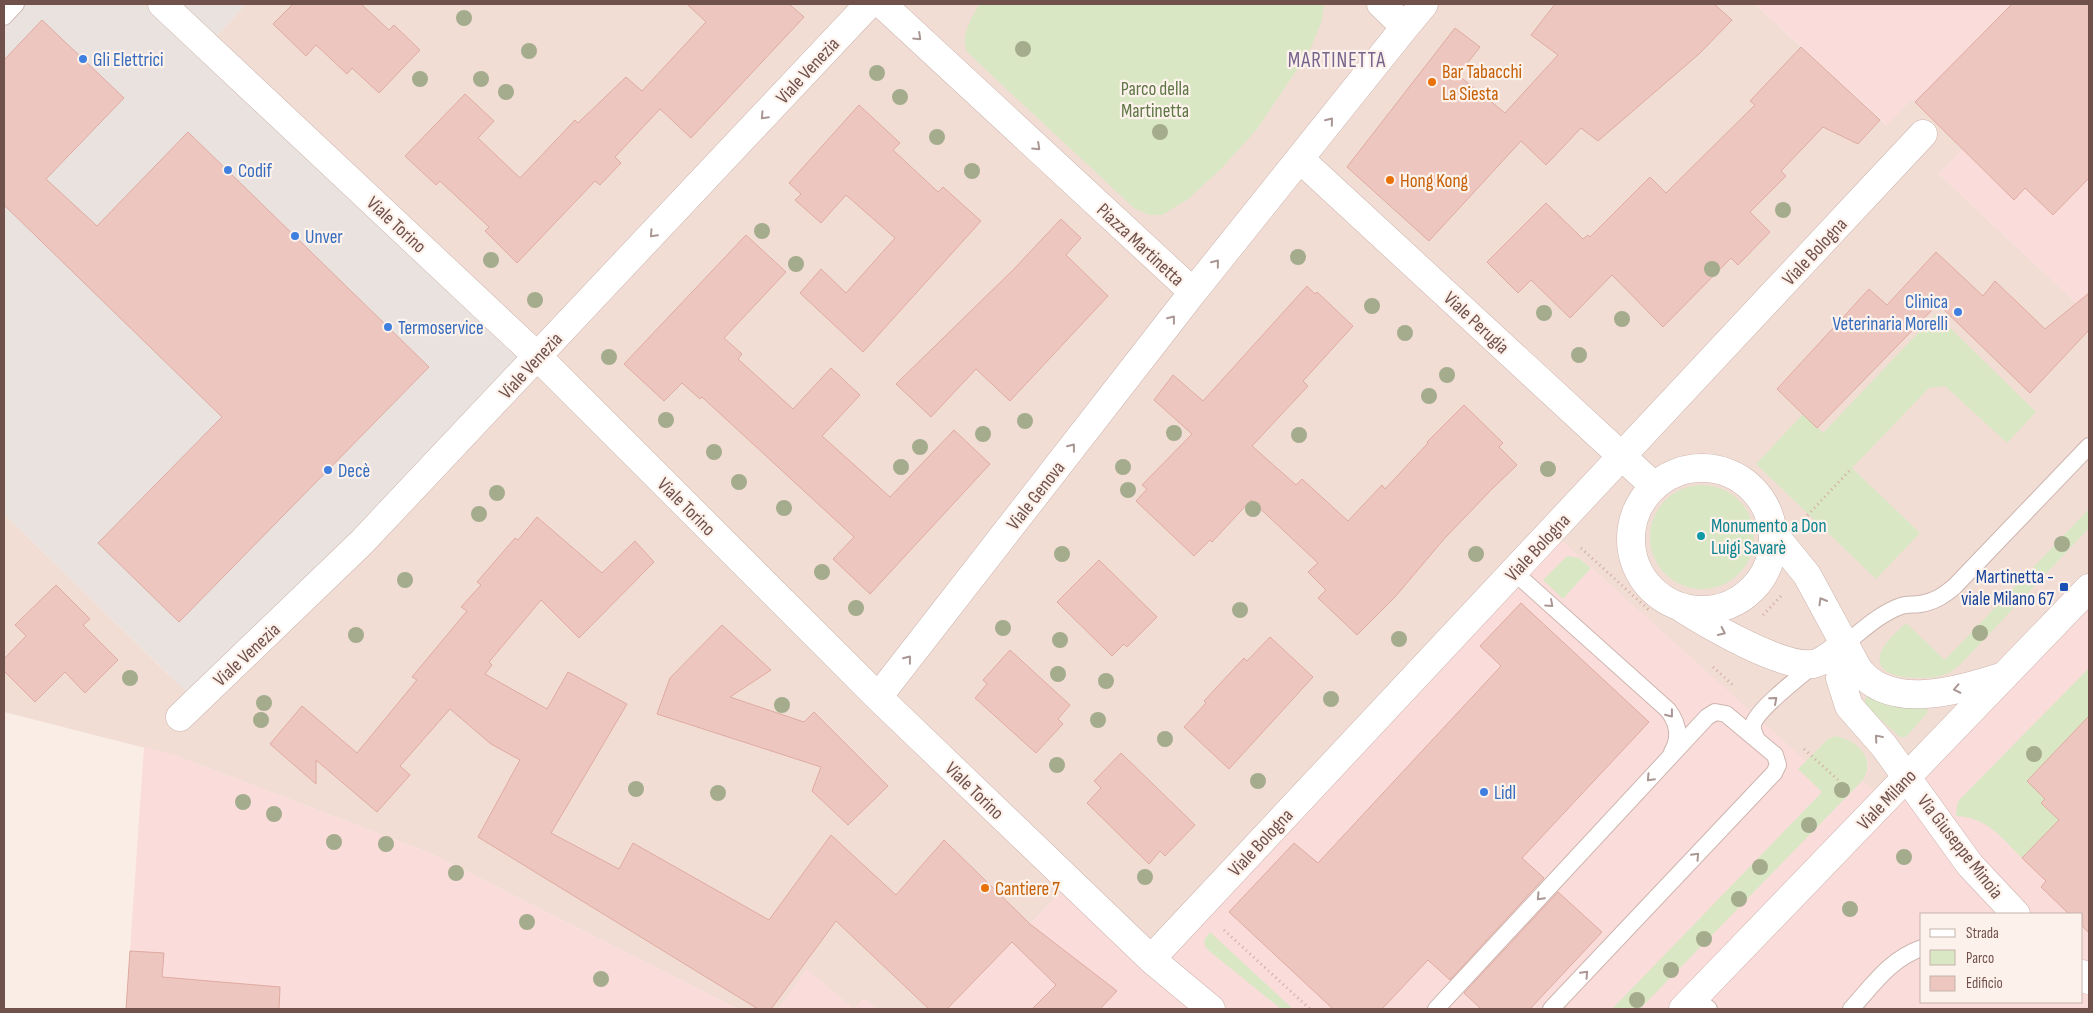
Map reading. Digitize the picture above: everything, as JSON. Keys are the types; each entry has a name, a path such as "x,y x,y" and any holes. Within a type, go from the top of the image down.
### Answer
{"street":[{"name":"Viale Torino","path":"162,4 538,357 878,697 1151,959 1211,1009"},
{"name":"Viale Venezia","path":"180,717 362,542 869,4"},
{"name":"Piazza Martinetta","path":"882,4 1192,292 1405,27"},
{"path":"1381,4 1405,27 1424,4"},
{"name":"Viale Bologna","path":"1151,959 1923,134"},
{"name":"Viale Perugia","path":"1300,159 1654,486"},
{"name":"Viale Genova","path":"878,697 1192,292"},
{"path":"1846,644 1815,664 1796,664 1715,629 1668,612 1659,597 1643,580 1633,560 1631,537 1635,514 1647,494 1665,478 1687,469 1711,468 1734,475 1753,490 1767,509 1777,538 1807,574 1846,644 1864,677 1873,683 1898,692 1921,694 1944,692 2004,676"},
{"path":"1668,612 1702,611 1725,607 1745,596 1762,579 1777,538"},
{"name":"Viale Milano","path":"1695,1005 1907,776 2089,588"},
{"name":"Via Giuseppe Minoia","path":"1846,644 1840,678 1845,699 1854,713 1876,735 1975,870 2015,913"}],"lane":[{"path":"4,17 16,4"},
{"path":"1846,644 1878,618 1893,610 1903,606 1930,602 1942,597 1954,587 2089,446"},
{"path":"1514,572 1668,710 1674,718 1678,737 1670,757"},
{"path":"1757,740 1753,725 1762,711 1815,664"},
{"path":"1436,1009 1707,717 1715,712 1726,714 1775,755 1778,765 1774,773 1551,1009"},
{"path":"1851,1009 1894,963 1900,958 1920,949"}],"path":[{"path":"1777,538 1851,469"},
{"path":"1556,526 1668,612"},
{"path":"1707,661 1762,711"},
{"path":"1804,748 1874,812"},
{"path":"1200,907 1310,1009"}],"shaded area":[{"path":"4,4 246,4 202,52 530,357 193,698 4,514"},
{"path":"246,4 1755,4 1886,125 1912,99 1963,149 1939,174 2089,315 2089,583 1881,798 1862,781 1869,767 1867,760 1860,750 1836,736 1828,739 1806,762 1553,533 1155,959 1067,886 947,1009 877,1009 864,999 854,1009 807,970 778,1009 738,1009 430,853 177,756 4,712 4,514 169,675 202,52"},
{"path":"1755,4 2089,4 2089,315 1939,174 1963,149 1912,99 1887,125"},
{"path":"1553,533 1806,761 1828,739 1835,736 1844,737 1852,743 1867,760 1869,767 1868,774 1862,781 1881,798 1680,1009 1215,1009 1155,959"},
{"path":"2089,592 2089,1009 1690,1009"},
{"path":"144,747 177,756 430,853 738,1009 126,1009"},
{"path":"1067,886 1207,1009 947,1009"},
{"path":"807,969 854,1009 778,1009"},
{"path":"864,998 877,1009 854,1009"}],"green space":[{"name":"Parco della Martinetta","path":"979,4 1324,4 1322,20 1309,52 1257,129 1221,169 1187,200 1162,215 1149,215 1134,208 967,52 965,46 966,34"},
{"path":"1936,314 2036,412 2007,443 1945,386 1929,388 1852,468 1920,533 1876,579 1756,464 1803,414 1823,433"},
{"path":"1702,485 1722,489 1739,500 1750,517 1754,537 1750,557 1739,574 1722,585 1702,589 1682,585 1665,574 1654,557 1650,537 1654,517 1665,500 1682,489"},
{"path":"2089,509 2089,528 1960,665 1944,675 1916,678 1894,675 1886,671 1880,664 1880,656 1884,647 1890,638 1906,623 1945,660"},
{"path":"1567,556 1579,558 1591,568 1563,599 1543,580"},
{"path":"2089,668 2089,716 2027,781 2045,799 2041,803 2059,820 2022,858 1986,825 1977,820 1956,816 1959,800"},
{"path":"1869,695 1926,707 1928,712 1906,737 1900,737 1865,705 1865,699"},
{"path":"1835,736 1851,741 1863,752 1868,766 1862,781 1640,1009 1612,1009 1822,792 1798,769 1828,739"},
{"path":"1210,932 1293,1009 1281,1009 1208,950 1204,940"}],"building":[{"path":"293,4 361,4 389,30 394,25 420,50 379,93 352,68 347,74 316,45 306,56 273,24"},
{"path":"687,4 789,4 804,17 691,138 660,109 615,157 621,163 600,185 595,181 517,263 485,231 489,227 440,181 436,185 405,156 465,94 494,121 478,138 520,178 575,120 578,123 626,77 642,91 706,22"},
{"path":"1555,4 1714,4 1732,20 1699,54 1598,141 1581,128 1546,165 1521,141 1429,241 1347,167 1455,28 1480,47 1458,75 1505,113 1558,55 1531,35"},
{"path":"2012,4 2089,4 2089,178 2053,215 2025,188 2014,200 1915,102"},
{"path":"42,20 124,98 46,179 97,226 188,132 429,367 179,622 98,543 222,417 4,205 4,60"},
{"path":"1801,47 1880,120 1858,144 1823,127 1781,171 1786,176 1750,212 1770,232 1738,265 1731,258 1663,327 1612,275 1570,318 1531,280 1518,293 1487,262 1546,203 1583,239 1588,235 1590,237 1650,177 1666,193 1755,105 1750,101"},
{"path":"859,105 900,143 893,150 938,192 943,187 981,221 863,352 800,293 821,269 846,293 895,238 846,195 821,223 795,200 801,194 789,183"},
{"path":"1061,219 1081,238 1066,255 1108,296 1010,401 976,369 931,417 896,384 1014,269"},
{"path":"746,235 786,272 724,338 742,354 738,359 793,409 831,368 860,395 822,436 890,497 954,430 990,464 870,594 833,559 854,537 702,397 700,399 682,383 664,401 624,364"},
{"path":"1936,252 1983,296 1995,281 2045,329 2089,293 2089,330 2030,393 1938,304 1817,428 1777,389 1869,289 1887,305"},
{"path":"1307,286 1315,294 1317,292 1353,326 1303,381 1308,386 1252,446 1296,485 1302,479 1348,521 1382,485 1385,489 1427,442 1464,405 1503,443 1499,447 1517,465 1444,539 1395,597 1357,635 1318,598 1326,590 1308,572 1318,563 1251,500 1212,542 1210,540 1194,556 1136,501 1147,489 1142,485 1192,434 1154,400 1173,375 1203,401"},
{"path":"537,517 602,573 635,541 654,562 579,638 541,600 489,662 492,665 485,674 547,709 568,672 627,704 551,833 619,869 633,843 769,920 831,835 896,895 944,840 1030,924 1117,991 1100,1009 1032,1009 1056,985 1012,942 947,1009 929,1009 836,921 771,1009 758,1009 478,837 520,760 491,744 450,709 400,766 410,775 377,812 316,760 316,784 270,744 302,706 357,753 417,680 412,677 467,611 461,607 481,585 477,582 515,538 518,540"},
{"path":"1099,560 1157,617 1127,647 1124,644 1112,656 1057,602"},
{"path":"56,585 90,619 83,625 118,660 85,693 65,672 35,702 4,671 4,659 26,636 15,625"},
{"name":"Lidl","path":"1521,603 1649,722 1522,858 1544,878 1450,980 1428,960 1382,1009 1333,1009 1229,912 1294,843 1318,863 1501,666 1480,646"},
{"path":"722,625 771,670 730,697 804,722 814,712 888,786 848,825 812,791 821,767 657,714 670,678"},
{"path":"1270,637 1313,677 1229,769 1184,727 1206,703 1204,701 1244,658 1247,661"},
{"path":"1010,650 1070,705 1058,719 1063,724 1036,753 975,698 987,684 983,680"},
{"path":"2089,716 2089,933 2083,927 2083,913 2068,913 2041,887 2046,881 2022,858 2059,820 2041,803 2045,799 2027,781"},
{"path":"1121,753 1195,825 1165,856 1160,851 1149,864 1087,803 1101,788 1094,781"},
{"path":"1558,892 1602,932 1530,1009 1481,1009 1464,993"},
{"path":"130,951 164,953 162,977 280,987 279,1009 126,1009"}],"place":[{"name":"Gli Elettrici","path":"83,59"},
{"name":"Bar Tabacchi La Siesta","path":"1432,82"},
{"name":"Codif","path":"228,170"},
{"name":"Hong Kong","path":"1390,180"},
{"name":"Unver","path":"295,236"},
{"name":"Clinica Veterinaria Morelli","path":"1958,312"},
{"name":"Termoservice","path":"388,327"},
{"name":"Decè","path":"328,470"},
{"name":"Monumento a Don Luigi Savarè","path":"1701,536"},
{"name":"Martinetta - viale Milano 67","path":"2064,587"},
{"name":"Lidl","path":"1484,792"},
{"name":"Cantiere 7","path":"985,888"}],"district":[{"name":"MARTINETTA","path":"1337,60"}]}
